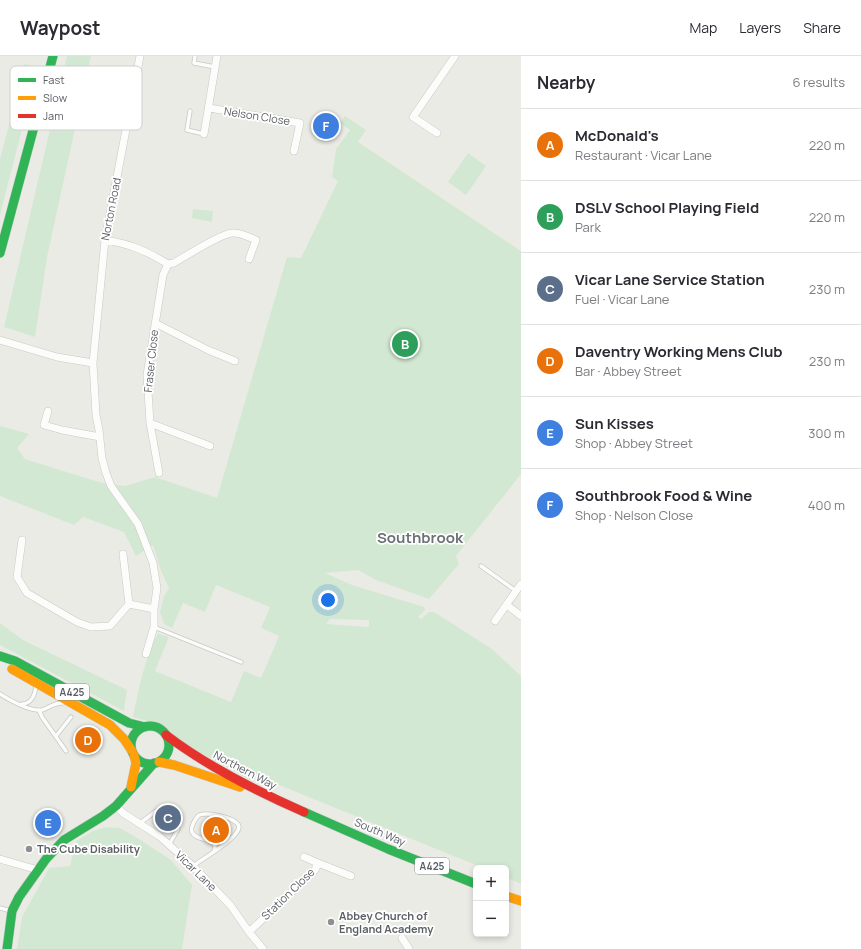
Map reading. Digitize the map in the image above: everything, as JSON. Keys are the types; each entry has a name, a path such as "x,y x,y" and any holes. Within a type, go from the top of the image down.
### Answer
{"main road":[{"path":"50,66 53,56"},
{"path":"0,253 33,130"},
{"name":"A425","path":"0,656 14,661 129,723 145,727"},
{"name":"A425","path":"0,660 10,668 110,725 124,740 133,753"},
{"path":"8,949 8,934 12,912 19,897 46,859 64,840 103,816 116,806 130,788 167,753 169,746 166,735 154,726 145,727 135,734 132,739 133,753 136,763 130,788"},
{"name":"Northern Way","path":"166,735 183,749 275,799"},
{"path":"133,753 142,762 149,764 157,763"},
{"name":"Northern Way","path":"157,763 174,764 275,799"},
{"name":"South Way","path":"275,799 389,849 473,883"},
{"path":"509,897 521,902"}],"street":[{"name":"Norton Road","path":"138,66 140,56"},
{"path":"204,134 217,56"},
{"path":"437,133 414,117 454,58 445,56"},
{"name":"Nelson Close","path":"209,108 300,123 294,151"},
{"name":"Norton Road","path":"126,130 105,240 93,363 94,390 102,458 111,486 138,524 153,563 157,588 154,609 154,627 146,654"},
{"path":"105,240 139,248 168,264 174,263 221,236 232,233 256,240 249,260"},
{"name":"Fraser Close","path":"159,473 150,423 147,375 163,275 168,264"},
{"name":"Fraser Close","path":"155,323 201,347 235,361"},
{"path":"0,340 57,357 93,363"},
{"path":"48,411 44,424 62,430 100,437"},
{"path":"150,423 210,446"},
{"path":"22,540 17,577 27,593 77,622 92,627 110,626 129,604 123,554"},
{"path":"495,621 521,584"},
{"path":"129,604 154,609"},
{"path":"507,605 521,616"},
{"name":"Vicar Lane","path":"116,806 123,813 159,836 193,866 231,906 263,949"},
{"path":"304,857 318,864"},
{"path":"0,859 38,870"},
{"name":"Station Close","path":"249,932 315,870 318,864 351,876"},
{"path":"402,938 409,949"}],"lane":[{"path":"195,56 194,63 215,67"},
{"path":"190,111 187,130 204,134"},
{"path":"481,566 517,591"},
{"path":"154,627 241,662"},
{"path":"21,704 30,702 36,688 34,682"},
{"path":"0,694 30,709 39,710 58,702 88,712"},
{"path":"39,710 42,717 66,751"},
{"path":"56,736 71,717"},
{"path":"139,824 156,811 159,814"},
{"path":"193,866 214,852 233,837 239,827 234,820 203,813 199,815 191,828 192,833 196,837 213,843 215,846 214,852"},
{"path":"169,845 178,829 173,823"},
{"path":"0,908 12,912"}],"green space":[{"path":"67,56 91,56 89,66 65,66"},
{"path":"345,116 366,130 358,142 521,251 521,474 456,556 459,564 429,599 376,580 358,570 325,573 352,585 424,607 425,610 418,617 421,619 429,612 434,612 492,649 521,676 521,884 509,878 509,865 476,865 257,776 250,780 181,742 158,724 133,717 149,653 158,634 169,637 155,671 231,702 244,671 261,678 279,636 261,628 270,607 216,585 205,612 183,603 172,628 164,624 160,612 164,596 169,588 161,571 153,545 136,556 124,532 83,517 74,525 0,496 0,426 29,434 17,448 25,459 102,483 125,486 155,477 217,498 287,257 301,258 338,181 332,177 336,149 350,130 340,123","holes":["330,619 369,620 369,627 326,624"]},
{"path":"10,121 10,130 22,130 0,215 0,159"},
{"path":"50,130 75,130 47,257 35,337 4,327"},
{"path":"468,153 486,166 466,195 448,182"},
{"path":"193,209 213,211 212,222 192,218"},
{"path":"0,623 23,640 127,690 124,711 0,645"},
{"path":"106,827 120,828 171,860 192,885 182,949 17,949 22,917 49,868 70,866 76,841 93,831"}],"traffic: fast":[{"path":"50,66 53,56"},
{"path":"0,253 33,130"},
{"path":"0,656 15,661 129,723 145,727"},
{"path":"150,726 160,729 166,735 169,745 166,755 160,761 150,764 140,761 134,755 131,745 134,735 140,729 150,726"},
{"path":"7,949 12,911 19,897 46,859 64,840 103,816 116,806 154,763"},
{"path":"304,812 388,849 473,883"}],"traffic: slow":[{"path":"12,669 110,725 124,739 132,751"},
{"path":"131,787 136,763 134,755"},
{"path":"159,762 174,765 240,787"},
{"path":"509,897 521,901"}],"traffic: jam":[{"path":"166,735 215,768 268,796 304,812"}],"place":[{"name":"Southbrook Food & Wine","path":"326,126"},
{"name":"DSLV School Playing Field","path":"405,344"},
{"name":"Daventry Working Mens Club","path":"88,740"},
{"name":"Vicar Lane Service Station","path":"168,818"},
{"name":"Sun Kisses","path":"48,823"},
{"name":"McDonald's","path":"216,830"},
{"name":"The Cube Disability","path":"29,849"},
{"name":"Abbey Church of England Academy","path":"331,922"}],"district":[{"name":"Southbrook","path":"420,538"}]}
